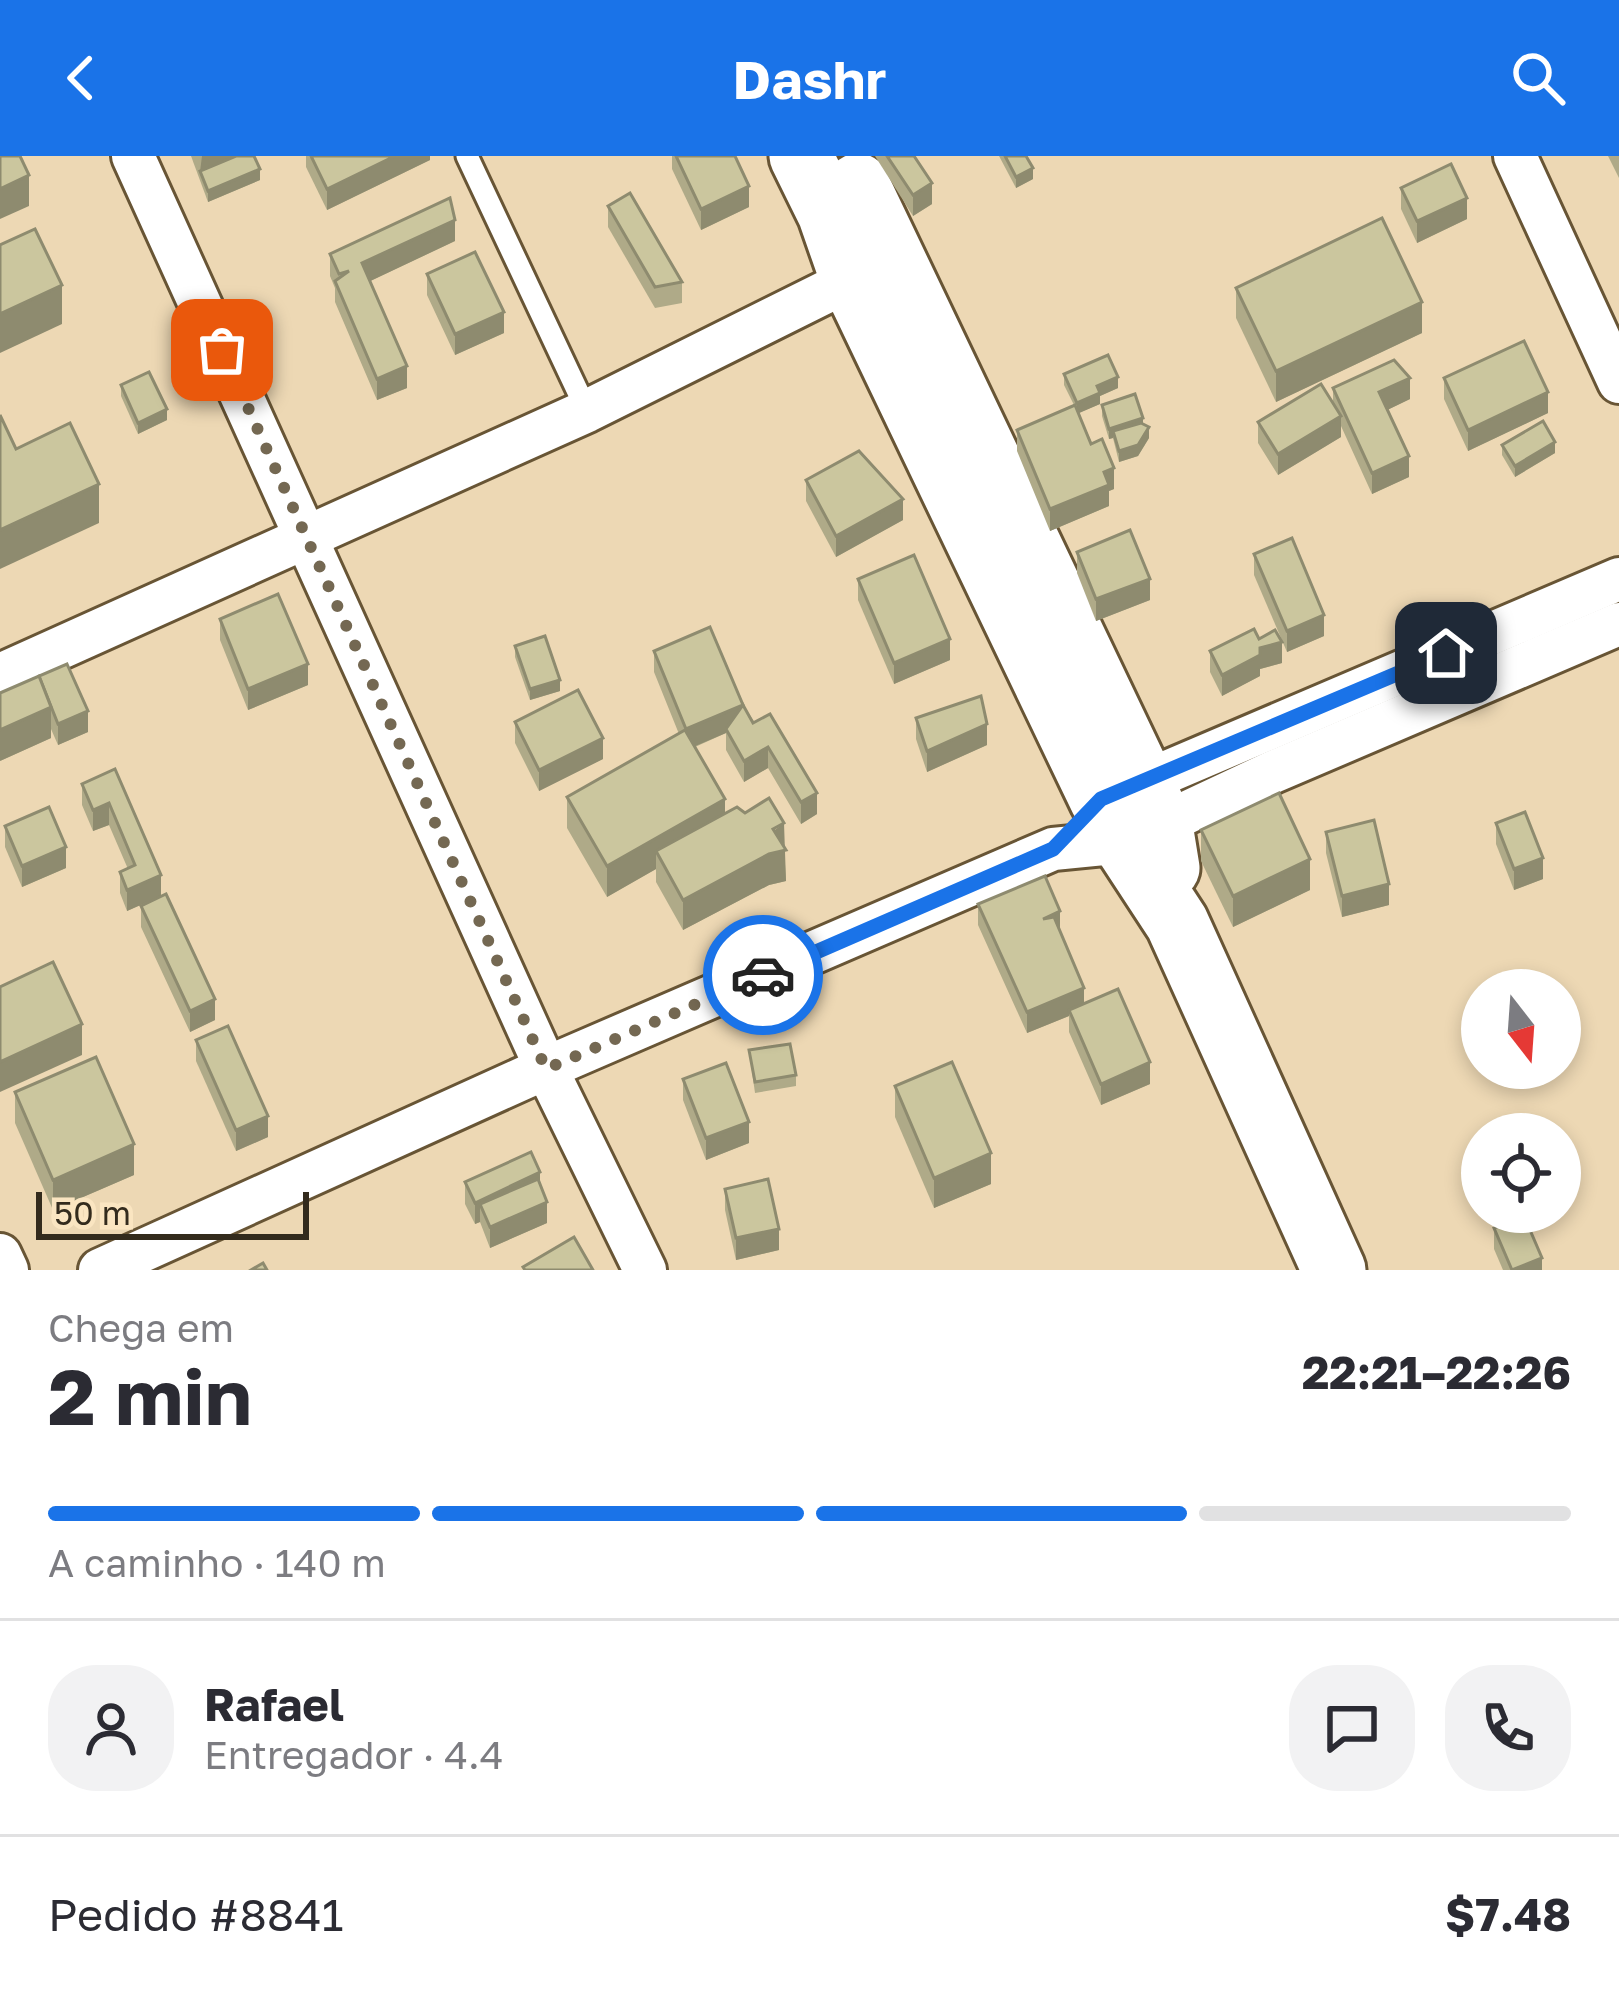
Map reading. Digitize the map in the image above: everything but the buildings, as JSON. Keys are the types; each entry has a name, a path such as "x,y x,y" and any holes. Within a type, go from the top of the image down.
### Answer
{"street":[{"path":"133,156 546,1069 645,1270"},
{"path":"801,156 829,213 870,265 1132,812 1334,1270"},
{"path":"846,156 870,265"},
{"path":"1515,156 1619,382"},
{"path":"0,676 587,411 870,265"},
{"path":"100,1270 546,1069 1053,849 1619,579"},
{"path":"1132,812 1619,624"},
{"path":"0,1255 7,1270"}],"lane":[{"path":"467,156 587,411"}],"way so far":[{"path":"222,350 546,1069 763,975"}],"route":[{"path":"763,975 1053,849 1101,799 1446,653"}]}
